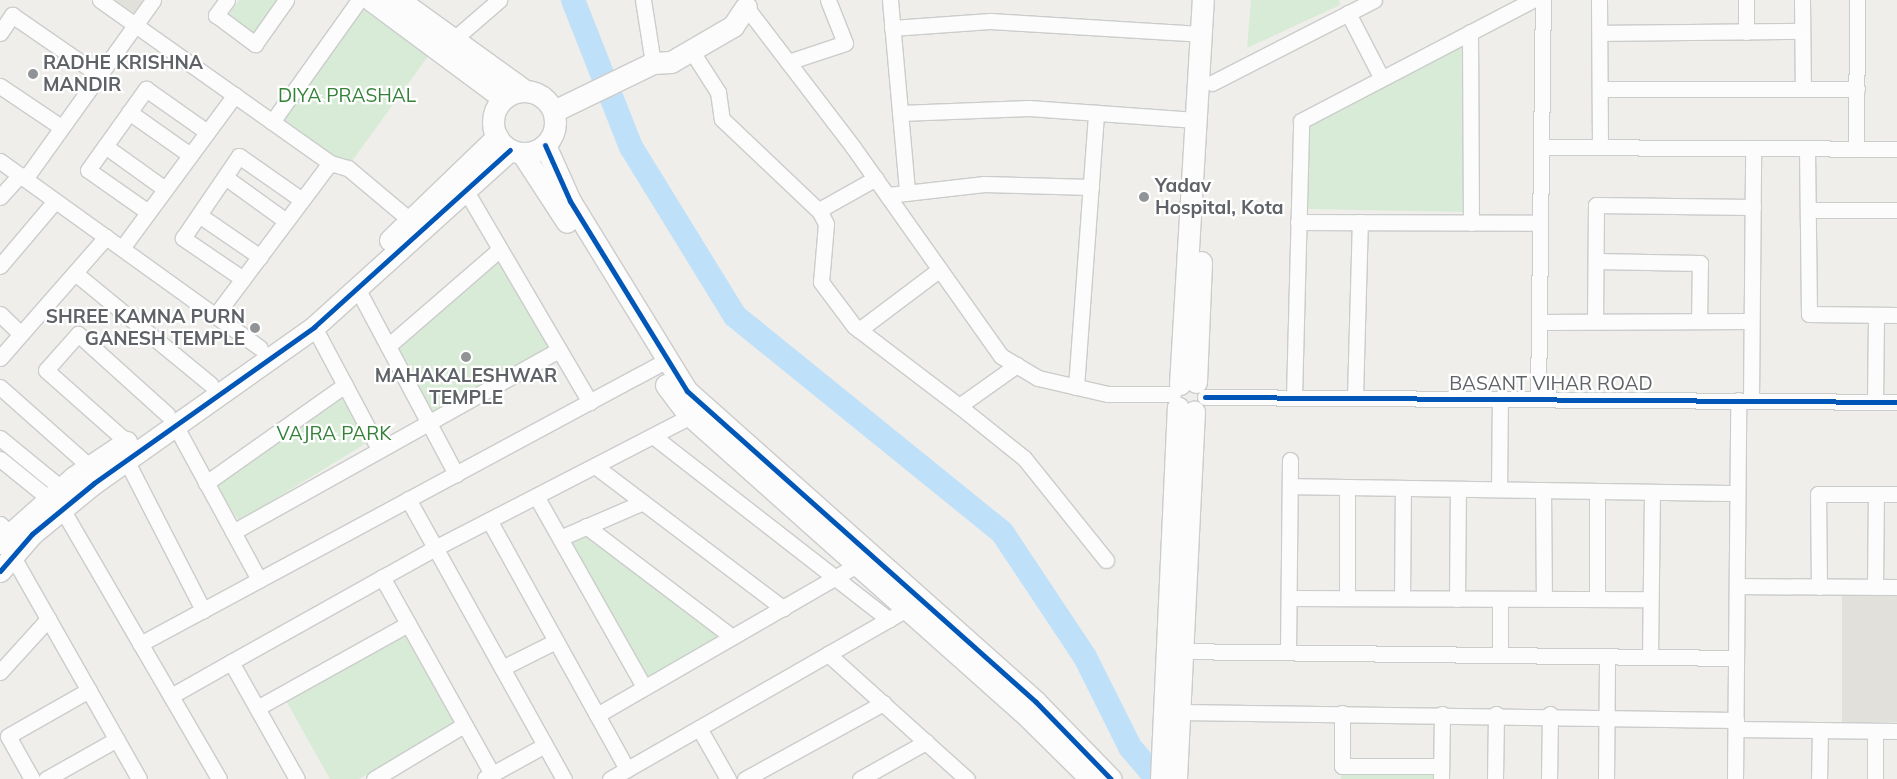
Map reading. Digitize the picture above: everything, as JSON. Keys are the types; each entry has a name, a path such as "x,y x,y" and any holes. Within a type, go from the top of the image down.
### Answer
{"street":[{"path":"100,0 330,163 348,168 410,220"},
{"path":"0,197 22,177 62,128 153,0"},
{"path":"227,0 216,15 255,44 286,0"},
{"path":"272,122 359,0"},
{"path":"371,0 503,98"},
{"path":"399,0 524,90 538,93 560,108"},
{"path":"454,39 500,0"},
{"path":"643,0 653,63"},
{"path":"788,62 844,43 828,0"},
{"path":"890,0 906,192"},
{"path":"1172,761 1175,651 1188,396 1196,120 1203,0"},
{"path":"1188,396 1218,0"},
{"path":"1212,83 1374,0"},
{"path":"1294,397 1301,121 1532,0"},
{"path":"1538,399 1542,0"},
{"path":"1599,0 1600,147"},
{"path":"1746,0 1746,32"},
{"path":"1802,0 1803,89"},
{"path":"1856,149 1857,0"},
{"path":"653,63 665,48 754,4"},
{"path":"545,145 552,135 560,108 653,63 671,62 733,26 754,4"},
{"name":"BASANT VIHAR ROAD","path":"754,4 788,62 876,178 940,269 971,320 1001,356 1038,378 1108,394 1897,402"},
{"path":"1348,13 1381,78"},
{"path":"0,34 12,15 99,75"},
{"path":"892,28 990,21 1201,34"},
{"path":"1600,33 1802,31"},
{"path":"1470,32 1470,223"},
{"path":"691,50 718,92 722,119 819,210 826,224 821,282 859,330 1024,458 1106,560"},
{"path":"0,86 62,128"},
{"path":"148,212 88,170 146,88 207,132"},
{"path":"1600,89 1856,89"},
{"path":"524,90 503,98 492,120 661,364 687,391 699,412 857,565 1022,711 1091,779"},
{"path":"122,248 234,95"},
{"path":"900,114 978,108 1196,120"},
{"path":"129,112 190,155"},
{"path":"1076,387 1096,113"},
{"path":"171,420 210,384 337,291 410,220 510,147 545,145"},
{"path":"545,145 570,201 661,364"},
{"path":"105,146 165,189"},
{"path":"1541,146 1897,150"},
{"path":"57,499 171,420 314,326 466,190 510,147"},
{"path":"1735,779 1737,493 1751,321 1753,148"},
{"path":"1807,149 1809,314 1897,315"},
{"path":"243,279 183,238 239,156 302,200"},
{"path":"0,161 260,348"},
{"path":"215,316 330,163"},
{"path":"225,177 286,221"},
{"path":"819,210 876,178"},
{"path":"888,195 984,184 1091,188"},
{"path":"466,190 590,402"},
{"path":"0,266 56,201"},
{"path":"1596,322 1596,205 1753,207"},
{"path":"1808,210 1897,210"},
{"path":"199,215 260,257"},
{"path":"1298,222 1540,223"},
{"path":"1355,397 1360,222"},
{"path":"0,358 106,237"},
{"path":"388,346 500,249"},
{"path":"1596,262 1700,263 1699,321"},
{"path":"859,330 940,269"},
{"path":"75,273 210,384"},
{"path":"357,288 456,474"},
{"path":"0,314 21,334"},
{"path":"1875,401 1876,314"},
{"path":"1539,322 1751,321"},
{"path":"314,326 379,449"},
{"path":"203,610 126,451 46,370 78,334 171,420 259,580"},
{"path":"233,532 379,449 560,350"},
{"path":"140,644 661,364"},
{"path":"959,406 1017,365"},
{"path":"206,483 345,385"},
{"path":"0,387 90,467"},
{"path":"1499,489 1500,398"},
{"path":"171,696 435,548 699,412"},
{"path":"699,412 906,610 1036,702 1111,779"},
{"path":"653,436 836,577 906,610"},
{"path":"0,438 57,499 219,779"},
{"path":"126,451 90,467 4,546 139,779"},
{"path":"0,459 57,499"},
{"path":"1288,652 1290,460"},
{"path":"595,466 782,608"},
{"path":"1290,486 1737,493"},
{"path":"1347,487 1347,598"},
{"path":"1402,598 1404,488"},
{"path":"1457,599 1458,489"},
{"path":"1543,490 1544,599"},
{"path":"1597,491 1597,599"},
{"path":"1650,657 1652,492"},
{"path":"1819,586 1818,494 1897,494"},
{"path":"1875,587 1876,494"},
{"path":"536,496 644,687"},
{"path":"408,500 564,779"},
{"path":"560,538 643,502"},
{"path":"489,520 627,769"},
{"path":"586,526 732,637"},
{"path":"596,715 857,565"},
{"path":"382,577 464,725 488,777 545,745"},
{"path":"1737,586 1897,587"},
{"path":"1289,598 1650,599"},
{"path":"1500,599 1500,655"},
{"path":"610,779 906,610"},
{"path":"0,672 48,619"},
{"path":"257,708 408,624"},
{"path":"502,668 556,641"},
{"path":"1175,651 1736,658"},
{"path":"1161,779 1172,761 1180,712 1175,651"},
{"path":"828,654 967,779"},
{"path":"1606,779 1607,657"},
{"path":"231,662 297,779"},
{"path":"32,779 8,736 89,690"},
{"path":"745,779 883,703"},
{"path":"1180,712 1550,714 1820,730 1897,731"},
{"path":"1342,713 1342,766 1441,773 1442,714"},
{"path":"1495,779 1496,714"},
{"path":"1550,714 1550,779"},
{"path":"374,779 464,725"},
{"path":"699,728 728,779"},
{"path":"1819,779 1820,730"},
{"path":"1875,731 1875,779"},
{"path":"46,779 117,740"},
{"path":"860,779 926,742"}],"shaded area":[{"path":"115,0 143,0 134,13"},
{"path":"1842,596 1897,596 1897,722 1842,722"}],"green space":[{"path":"239,0 281,0 255,37 227,17"},
{"path":"1251,0 1339,0 1340,5 1247,48"},
{"name":"DIYA PRASHAL","path":"360,7 428,56 347,167 279,118"},
{"path":"1466,45 1465,212 1308,209 1307,125"},
{"path":"498,257 550,347 430,414 394,349"},
{"name":"VAJRA PARK","path":"342,398 368,442 239,521 216,486"},
{"path":"585,534 726,637 648,678 570,541"},
{"path":"405,630 458,723 359,779 330,779 285,699"},
{"path":"1341,771 1436,771 1436,779 1341,779"}],"waterway":[{"path":"573,0 631,147 735,316 1002,532 1085,657 1130,747 1157,779"}],"cycle path":[{"path":"545,145 570,201 687,391 1036,702 1111,779"},
{"path":"0,571 32,534 94,483 314,327 510,150"},
{"path":"1205,397 1897,402"}],"place":[{"name":"RADHE KRISHNA MANDIR","path":"33,74"},
{"name":"Yadav Hospital, Kota","path":"1144,197"},
{"name":"SHREE KAMNA PURN GANESH TEMPLE","path":"255,328"},
{"name":"MAHAKALESHWAR TEMPLE","path":"466,357"}]}
